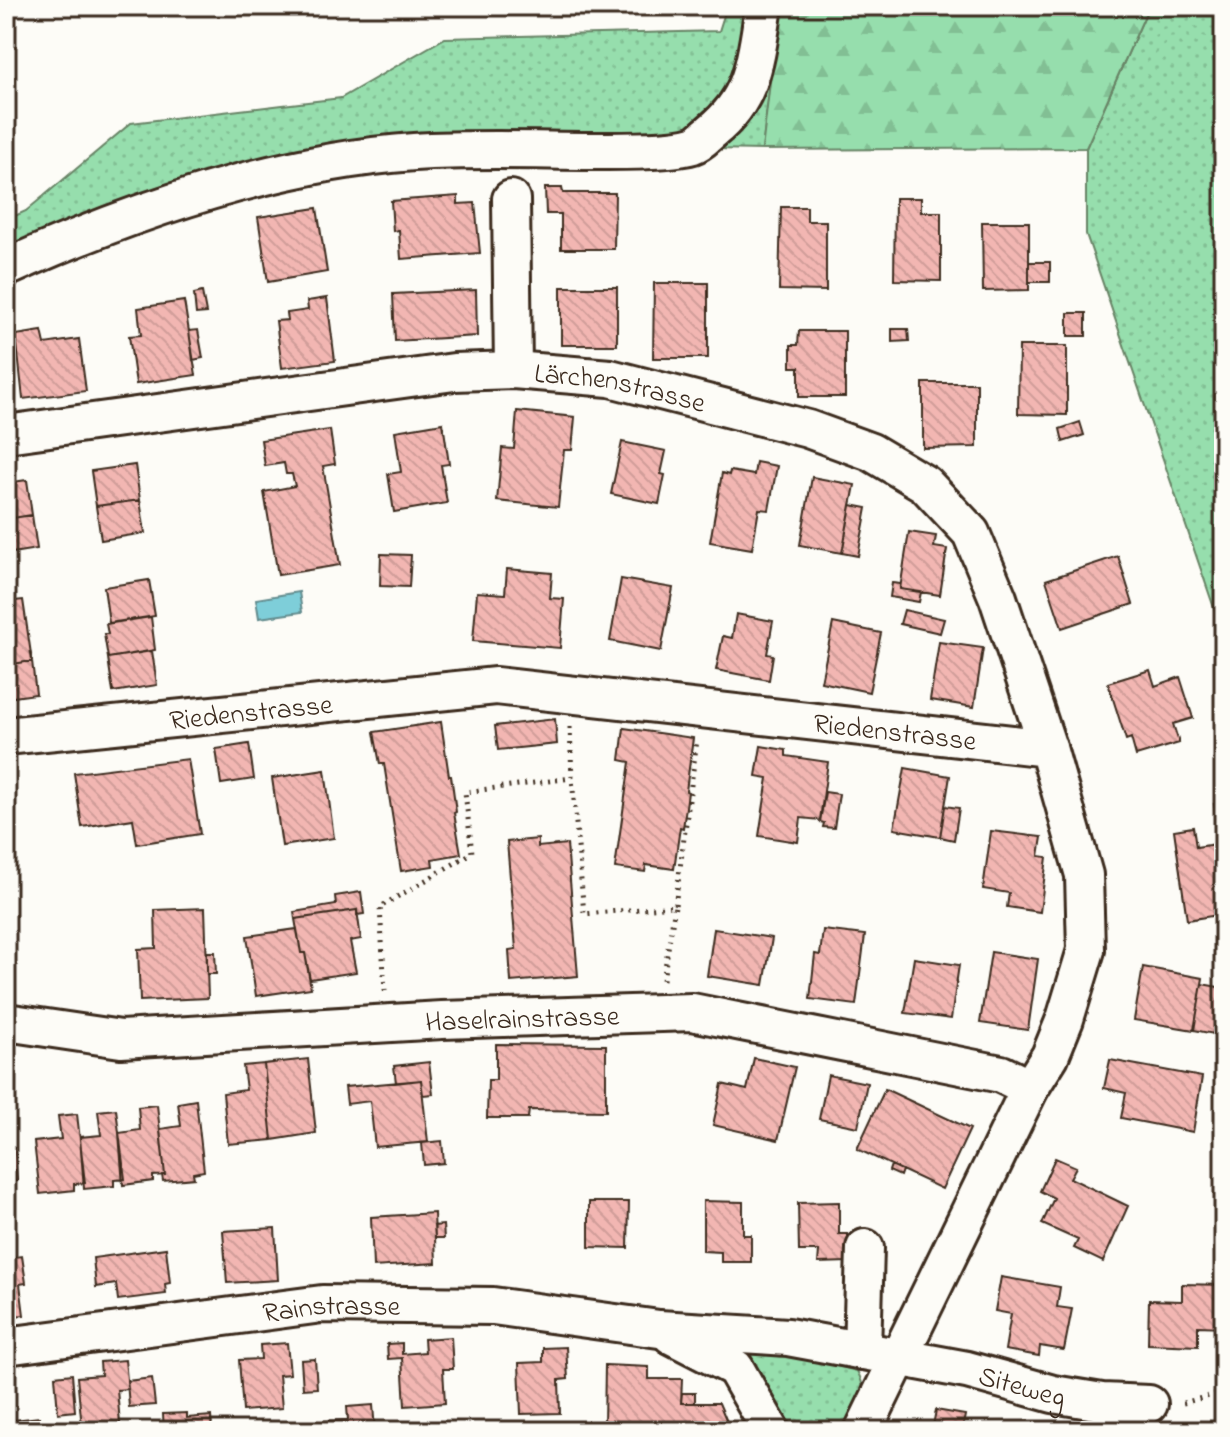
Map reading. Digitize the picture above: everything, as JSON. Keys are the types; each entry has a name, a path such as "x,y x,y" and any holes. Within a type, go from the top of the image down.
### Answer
{"street":[{"path":"6,268 148,213 250,180 333,163 414,152 640,151 694,145 722,123 740,101 753,73 764,6"},
{"path":"511,199 513,370"},
{"name":"Lärchenstrasse","path":"6,434 454,372 513,370 610,378 808,429 871,452 925,484 971,533 998,598 1048,748"},
{"name":"Riedenstrasse","path":"6,736 496,686 1048,748"},
{"path":"863,1431 1030,1088 1050,1056 1086,950 1084,875 1048,748"},
{"name":"Haselrainstrasse","path":"6,1022 121,1039 387,1024 692,1012 1001,1074 1030,1088"},
{"path":"862,1351 865,1248"},
{"name":"Rainstrasse","path":"6,1346 322,1304 493,1306 659,1329 788,1337 897,1357"},
{"name":"Rainstrasse","path":"659,1329 735,1368 771,1431"},
{"name":"Siteweg","path":"897,1357 967,1370 1053,1394 1102,1402 1149,1404"}],"path":[{"path":"569,694 572,778 584,914 675,906"},
{"path":"664,1013 663,969 675,906 701,709"},
{"path":"387,1024 380,907 472,853 465,792 572,778"},
{"path":"1149,1404 1183,1403 1224,1392"}],"green space":[{"path":"727,6 779,6 762,150 412,143 6,258 6,220 26,211 131,123 341,98 445,38 719,31"},
{"path":"779,6 1149,6 1086,148 762,150"},
{"path":"1149,6 1224,6 1224,637 1086,234 1086,148"},
{"path":"752,1347 857,1371 863,1394 848,1431 789,1431 784,1416 744,1356"}],"water":[{"path":"299,592 302,612 259,618 256,599"}],"building":[{"path":"545,188 562,188 563,193 615,193 614,249 561,249 561,214 546,214"},
{"path":"458,196 458,204 475,203 480,253 401,259 399,230 393,231 391,201"},
{"path":"895,198 921,198 921,212 941,212 941,281 894,280"},
{"path":"781,207 807,207 807,221 826,221 826,291 779,290"},
{"path":"317,208 327,272 268,282 258,217"},
{"path":"982,222 1029,222 1029,290 983,291"},
{"path":"1029,262 1050,262 1050,282 1029,282"},
{"path":"654,283 708,283 708,358 653,358"},
{"path":"561,287 617,287 617,345 561,345"},
{"path":"476,290 477,336 395,341 393,294"},
{"path":"202,292 206,313 196,314 194,294"},
{"path":"327,298 335,361 282,368 276,321 288,320 287,313 308,310 307,301"},
{"path":"184,301 196,375 136,384 129,336 141,335 138,308"},
{"path":"1068,313 1086,313 1086,336 1068,336"},
{"path":"892,329 908,329 909,341 892,342"},
{"path":"198,330 203,358 193,360 189,331"},
{"path":"42,331 45,344 79,339 86,391 23,399 16,335"},
{"path":"799,331 845,331 845,397 799,397 799,367 791,367 791,345 798,345"},
{"path":"1019,346 1067,346 1067,415 1018,414"},
{"path":"923,383 977,383 977,447 923,448"},
{"path":"517,411 575,417 572,450 564,450 558,507 497,501 502,448 514,449"},
{"path":"1080,422 1084,435 1063,442 1060,429"},
{"path":"443,423 449,464 441,465 447,503 394,512 388,474 401,472 395,431"},
{"path":"330,430 335,464 323,466 340,565 278,575 264,492 295,486 292,474 286,474 284,463 265,466 261,440"},
{"path":"622,442 666,451 659,504 611,494"},
{"path":"756,462 777,466 769,510 759,509 752,549 710,542 722,473 729,475 730,471 754,475"},
{"path":"135,465 140,500 96,506 91,471"},
{"path":"812,477 855,485 842,553 800,545"},
{"path":"27,480 32,515 6,519 6,483"},
{"path":"140,500 145,533 101,540 96,506"},
{"path":"851,505 867,508 858,556 842,553"},
{"path":"32,515 37,549 6,554 6,519"},
{"path":"909,532 936,536 934,547 947,549 940,595 900,589"},
{"path":"381,554 411,555 409,587 380,586"},
{"path":"1118,556 1133,604 1062,628 1046,580"},
{"path":"507,569 552,573 550,598 564,599 560,648 473,641 477,592 505,594"},
{"path":"621,579 673,588 661,651 610,641"},
{"path":"149,580 155,616 109,623 104,587"},
{"path":"892,583 900,584 900,589 921,592 919,602 890,597"},
{"path":"23,600 32,661 6,665 6,602"},
{"path":"904,610 944,619 940,633 900,624"},
{"path":"736,614 773,621 767,654 773,655 769,680 716,670 723,636 732,638"},
{"path":"151,617 155,650 108,658 104,634 108,634 106,624"},
{"path":"833,623 881,633 869,692 821,682"},
{"path":"939,642 983,648 974,707 930,700"},
{"path":"152,651 157,685 113,692 108,658"},
{"path":"32,661 36,694 6,698 6,665"},
{"path":"1150,670 1155,686 1180,677 1193,718 1173,724 1179,743 1136,756 1131,738 1126,740 1108,683"},
{"path":"555,719 557,744 498,750 495,726"},
{"path":"441,722 461,854 432,859 433,866 401,871 384,764 380,764 374,732"},
{"path":"624,728 693,738 683,828 680,827 674,869 646,865 645,872 615,868 630,762 620,760"},
{"path":"249,744 254,779 221,784 216,749"},
{"path":"761,746 786,750 786,756 828,762 820,820 801,818 798,842 759,836 768,778 756,776"},
{"path":"188,759 200,834 137,844 133,819 82,827 74,773"},
{"path":"905,768 950,776 940,837 894,829"},
{"path":"325,770 334,838 282,846 272,778"},
{"path":"825,792 839,794 834,828 823,827 824,823 820,822"},
{"path":"1224,803 1224,848 1220,843 1214,804"},
{"path":"945,806 959,808 954,840 940,837"},
{"path":"1193,827 1196,847 1223,843 1224,914 1187,920 1174,830"},
{"path":"991,831 1042,837 1039,856 1047,857 1040,912 1007,907 1009,893 983,889"},
{"path":"538,839 538,847 567,844 578,976 511,982 509,950 516,949 507,842"},
{"path":"361,892 364,914 357,915 357,910 295,919 294,912 336,905 335,896"},
{"path":"205,908 208,998 140,1001 138,949 156,948 155,910"},
{"path":"357,910 361,939 350,941 356,972 310,979 305,953 301,953 295,919"},
{"path":"297,929 311,988 256,996 247,936"},
{"path":"714,929 772,938 764,985 707,976"},
{"path":"823,930 865,935 856,1005 810,999 815,954 820,955"},
{"path":"207,952 215,952 216,974 207,974"},
{"path":"991,952 1038,959 1028,1030 980,1023"},
{"path":"914,958 959,965 951,1019 905,1013"},
{"path":"1143,967 1203,978 1194,1030 1134,1020"},
{"path":"1202,984 1224,988 1224,1036 1194,1030"},
{"path":"496,1044 606,1045 606,1111 529,1110 528,1118 487,1118 488,1080 496,1080"},
{"path":"754,1058 795,1067 778,1140 713,1125 722,1084 747,1090"},
{"path":"308,1059 316,1133 272,1140 264,1064"},
{"path":"1110,1060 1202,1077 1193,1132 1121,1118 1126,1093 1104,1088"},
{"path":"429,1062 433,1094 423,1095 421,1080 396,1083 394,1066"},
{"path":"264,1064 272,1140 228,1144 223,1093 246,1090 243,1066"},
{"path":"828,1075 867,1083 858,1127 819,1119"},
{"path":"421,1080 428,1142 375,1147 370,1101 347,1104 345,1087"},
{"path":"885,1089 970,1129 942,1189 857,1149"},
{"path":"196,1100 204,1171 193,1173 194,1178 163,1181 160,1129 181,1126 178,1103"},
{"path":"157,1105 165,1175 153,1176 153,1181 123,1185 119,1133 140,1130 138,1107"},
{"path":"116,1109 125,1179 114,1180 114,1186 84,1189 80,1137 101,1135 98,1111"},
{"path":"77,1114 85,1183 74,1184 74,1190 40,1194 34,1142 61,1139 58,1116"},
{"path":"442,1141 444,1163 424,1165 422,1143"},
{"path":"15,1148 17,1181 6,1182 6,1149"},
{"path":"1055,1158 1076,1167 1070,1178 1128,1206 1103,1262 1074,1248 1078,1240 1042,1224 1054,1198 1040,1191"},
{"path":"891,1165 902,1170 900,1176 889,1171"},
{"path":"703,1201 743,1202 743,1235 751,1235 751,1262 721,1262 721,1252 703,1251"},
{"path":"589,1202 629,1202 628,1248 589,1247"},
{"path":"839,1202 839,1234 848,1234 848,1262 818,1263 819,1251 799,1251 798,1203"},
{"path":"434,1213 436,1263 373,1267 371,1217"},
{"path":"443,1225 444,1238 435,1238 434,1226"},
{"path":"275,1228 278,1280 227,1283 223,1231"},
{"path":"166,1248 170,1283 165,1284 166,1294 118,1300 116,1284 96,1287 93,1258"},
{"path":"22,1256 26,1283 20,1284 24,1315 6,1317 6,1258"},
{"path":"1001,1277 1060,1287 1057,1307 1072,1309 1064,1350 1040,1346 1039,1356 1005,1350 1011,1314 995,1311"},
{"path":"1182,1284 1224,1285 1224,1327 1198,1326 1198,1346 1148,1344 1149,1300 1182,1301"},
{"path":"451,1337 453,1369 443,1369 445,1403 405,1406 402,1358 388,1359 387,1344 402,1343 402,1354 425,1352 424,1339"},
{"path":"287,1343 290,1374 279,1375 282,1408 243,1411 239,1360 261,1359 260,1345"},
{"path":"566,1347 568,1379 559,1380 560,1413 521,1414 519,1363 543,1362 543,1348"},
{"path":"315,1359 317,1388 303,1389 301,1360"},
{"path":"125,1360 128,1389 117,1390 120,1423 82,1427 77,1377 101,1375 100,1362"},
{"path":"605,1365 649,1367 649,1379 682,1379 681,1403 719,1403 731,1431 599,1431 599,1426 604,1426"},
{"path":"72,1374 75,1411 58,1413 55,1376"},
{"path":"152,1378 155,1405 129,1407 127,1381"},
{"path":"682,1393 695,1393 695,1403 681,1403"},
{"path":"373,1405 375,1431 325,1431 325,1421 348,1420 347,1407"},
{"path":"936,1410 965,1415 962,1431 932,1431"},
{"path":"187,1413 187,1418 211,1416 212,1431 164,1431 163,1414"},
{"path":"39,1417 41,1431 6,1431 6,1421"},
{"path":"1159,1425 1213,1430 1213,1431 1158,1431"}]}
